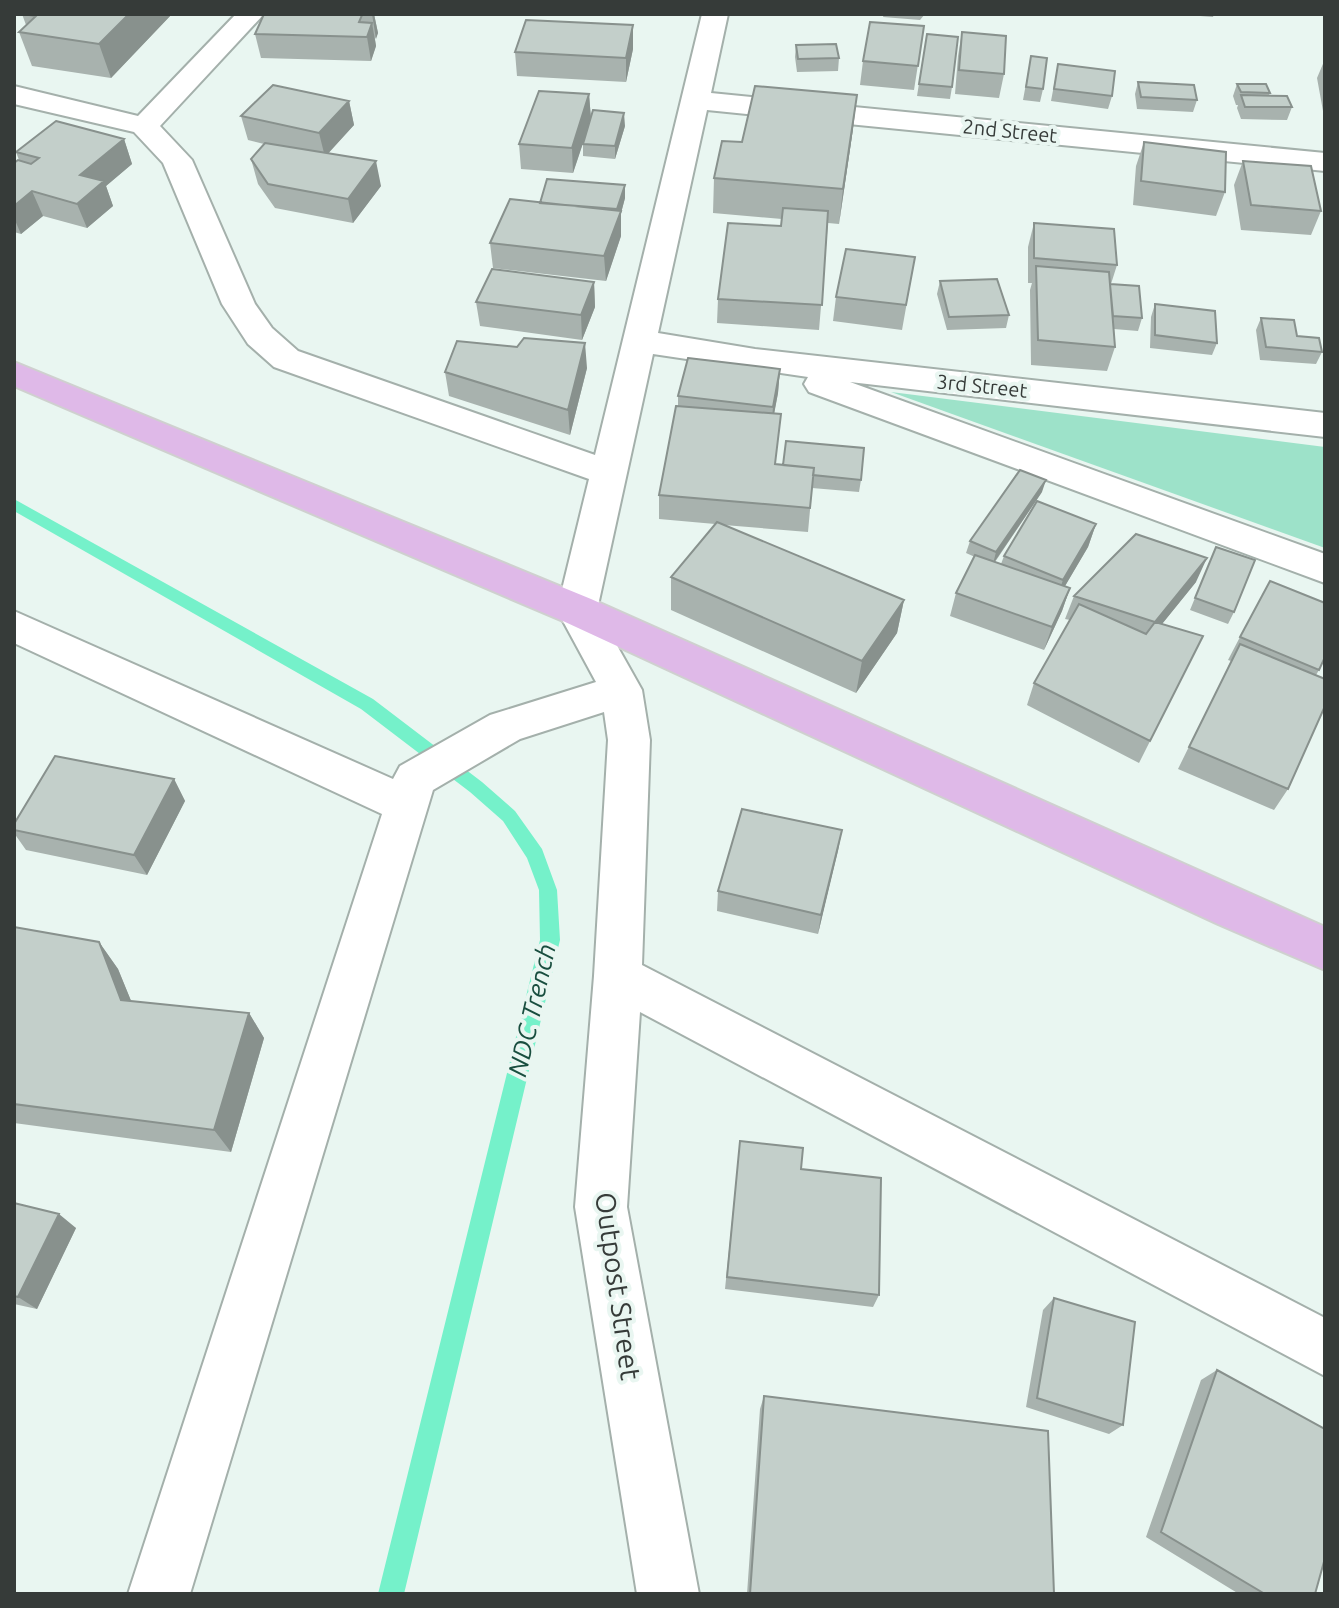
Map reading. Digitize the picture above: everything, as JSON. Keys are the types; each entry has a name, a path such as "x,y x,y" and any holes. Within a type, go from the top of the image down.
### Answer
{"main road":[{"path":"14,373 577,610 1325,949"}],"street":[{"path":"144,126 251,14"},
{"path":"577,610 715,14"},
{"path":"14,95 144,126 177,160 239,304 260,336 286,359 609,473"},
{"name":"2nd Street","path":"695,100 1325,162"},
{"name":"3rd Street","path":"640,341 755,360 1325,425"},
{"path":"755,360 1325,569"},
{"name":"Outpost Street","path":"577,610 621,690 629,740 618,976 601,1207 668,1594"},
{"path":"14,626 411,792"},
{"path":"159,1594 411,792 505,727 621,690"},
{"path":"618,976 1325,1348"}],"green space":[{"path":"891,392 1325,447 1325,548"}],"building":[{"path":"22,14 129,14 99,44 19,32 36,16"},
{"path":"264,14 372,14 362,15 359,22 372,23 367,37 255,34"},
{"path":"526,20 633,25 626,58 515,52"},
{"path":"870,22 924,26 918,66 863,61"},
{"path":"962,32 1006,36 1004,74 959,70"},
{"path":"927,34 958,37 952,87 919,84"},
{"path":"836,44 839,58 798,59 796,45"},
{"path":"1031,56 1047,58 1043,89 1026,87"},
{"path":"1058,64 1115,71 1112,96 1054,89"},
{"path":"1138,82 1194,85 1197,100 1141,97"},
{"path":"1237,84 1266,84 1270,93 1241,92"},
{"path":"273,85 349,101 319,133 241,116"},
{"path":"755,86 857,95 843,189 714,178 722,141 742,142"},
{"path":"539,91 589,94 572,148 519,144"},
{"path":"1241,95 1287,96 1292,107 1245,107"},
{"path":"593,110 624,113 615,146 583,144"},
{"path":"56,121 124,139 80,175 104,181 77,204 32,191 14,206 14,163 18,160 31,164 39,158 16,152"},
{"path":"1144,142 1226,152 1225,192 1141,181"},
{"path":"265,143 376,161 348,199 268,184 251,159"},
{"path":"1243,161 1311,166 1321,211 1251,205"},
{"path":"547,179 625,185 617,209 540,203"},
{"path":"510,199 621,211 604,256 490,243"},
{"path":"783,208 828,211 822,305 718,299 728,223 781,226"},
{"path":"1034,223 1114,229 1117,265 1034,258"},
{"path":"846,249 915,257 906,305 836,297"},
{"path":"1036,266 1109,272 1115,347 1038,340"},
{"path":"492,269 594,282 581,315 476,302"},
{"path":"997,279 1009,315 949,317 940,281"},
{"path":"1110,284 1139,286 1142,318 1113,316"},
{"path":"1155,304 1215,311 1217,343 1155,335"},
{"path":"1261,318 1294,320 1297,336 1319,338 1322,352 1266,347"},
{"path":"524,338 585,343 568,410 445,372 457,341 517,347"},
{"path":"688,358 780,369 773,407 678,396"},
{"path":"676,406 781,414 775,464 814,468 810,508 659,495"},
{"path":"786,441 864,448 861,480 813,475 814,468 783,465"},
{"path":"1020,470 1046,480 996,552 970,541"},
{"path":"1037,501 1096,524 1063,580 1004,556"},
{"path":"717,522 904,600 862,661 671,577"},
{"path":"1136,534 1207,558 1155,622 1074,596"},
{"path":"1216,547 1255,560 1234,612 1195,598"},
{"path":"975,555 1070,588 1052,627 956,593"},
{"path":"1270,581 1325,603 1325,657 1319,670 1240,637"},
{"path":"1079,604 1146,634 1155,622 1203,636 1150,741 1034,683"},
{"path":"1240,644 1325,679 1325,706 1288,789 1189,747"},
{"path":"55,756 174,779 134,855 14,830 14,824"},
{"path":"742,809 842,830 821,915 718,891"},
{"path":"14,927 99,942 121,1000 249,1013 214,1130 14,1104"},
{"path":"740,1141 803,1148 801,1169 881,1178 879,1295 727,1277"},
{"path":"14,1203 59,1214 18,1297 14,1296"},
{"path":"1054,1298 1135,1322 1123,1425 1037,1398"},
{"path":"1217,1370 1325,1429 1325,1558 1315,1594 1265,1594 1161,1532"},
{"path":"764,1396 1048,1431 1054,1594 750,1594"}],"waterway":[{"name":"NDC Trench","path":"14,504 367,704 509,816 535,855 548,890 550,940 391,1594"}]}
